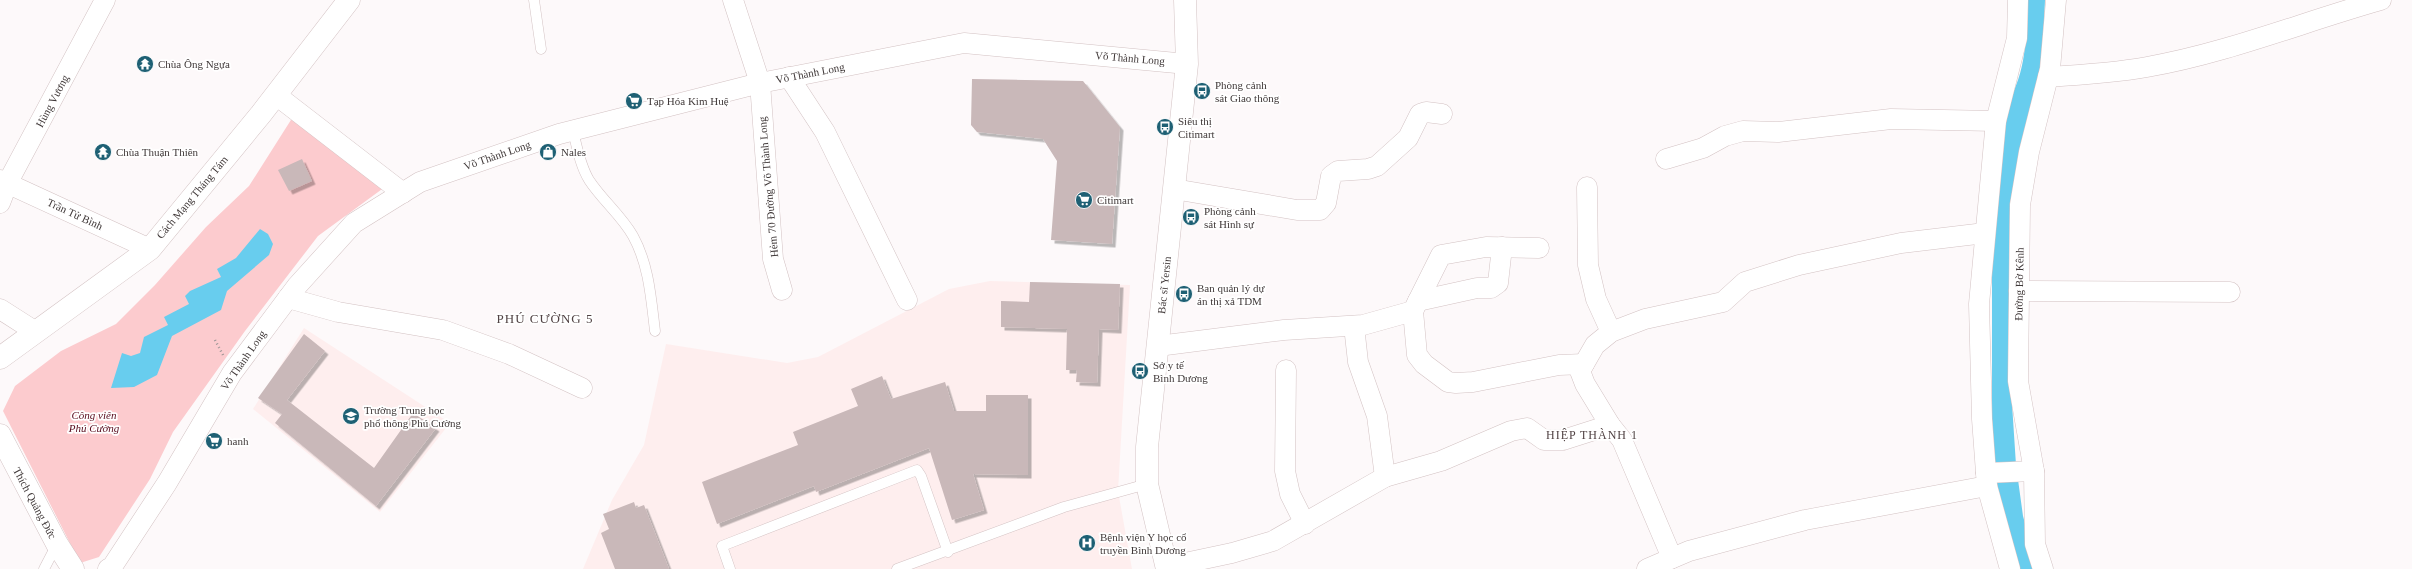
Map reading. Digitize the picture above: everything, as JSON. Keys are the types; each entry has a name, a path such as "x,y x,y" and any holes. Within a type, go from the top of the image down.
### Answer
{"main road":[{"name":"Cách Mạng Tháng Tám","path":"0,358 150,249 276,95 349,0"},
{"name":"Bác sĩ Yersin","path":"1166,568 1147,484 1147,447 1187,64 1185,0"},
{"name":"Thích Quảng Đức","path":"0,436 57,544 73,569"}],"street":[{"name":"Hùng Vương","path":"0,203 4,181 105,0"},
{"name":"Hẻm 70 Đường Võ Thành Long","path":"733,0 760,83 773,260 782,290"},
{"path":"2010,569 1989,477 1982,419 1979,304 1984,233 1996,121 2017,38 2018,0"},
{"name":"Đường Bờ Kênh","path":"2043,569 2035,544 2029,471 2018,381 2020,205 2029,152 2048,77 2056,0"},
{"path":"2048,77 2108,73 2148,67 2206,54 2381,0"},
{"name":"Võ Thành Long","path":"108,569 112,567 167,483 232,373 288,298 354,223 420,182 572,131 760,83 964,43 1187,64"},
{"path":"789,77 825,132 907,300"},
{"path":"276,95 403,193"},
{"path":"1174,189 1297,210 1320,210 1326,203 1331,176 1338,171 1368,169 1377,166 1408,138 1420,114 1426,112 1442,114"},
{"path":"1666,159 1703,148 1725,136 1743,131 1778,132 1891,119 1996,121"},
{"name":"Trần Tử Bình","path":"4,181 150,249"},
{"path":"1587,187 1588,265 1596,299 1611,332"},
{"path":"1683,560 1622,440 1610,425 1585,384 1580,371 1595,345 1611,332 1645,320 1723,302 1745,282 1799,265 1901,243 1984,233"},
{"path":"1539,248 1486,246 1441,256 1416,306 1417,355 1424,364 1448,382 1456,384 1559,365 1584,364"},
{"path":"1158,346 1284,330 1354,326 1477,288 1491,288 1498,283 1502,247"},
{"path":"2019,291 2230,292"},
{"path":"288,298 338,312 443,330 509,354 582,388"},
{"path":"0,309 36,332"},
{"path":"1354,326 1358,362 1366,381 1379,424 1385,477"},
{"path":"1286,370 1285,471 1290,494 1305,524"},
{"path":"1166,568 1232,553 1273,541 1385,477 1441,461 1511,431 1527,428 1544,440 1563,440 1610,425"},
{"path":"1647,569 1683,560 1805,520 1898,504 1989,477 2029,471"}],"lane":[{"path":"534,0 541,49"},
{"path":"572,131 582,166 589,180 626,226 642,254 647,269 654,331"},
{"path":"730,569 722,546 917,470 921,476 948,552"},
{"path":"897,569 948,552 1064,506 1147,484"},
{"path":"44,569 57,544"}],"shaded area":[{"path":"990,281 1130,285 1118,491 1132,569 583,569 612,500 644,445 666,344 787,363 818,357 949,289"},
{"name":"Trường Trung học phổ thông Phú Cường","path":"304,328 450,423 380,512 253,409"}],"green space":[{"name":"Công viên Phú Cường","path":"296,112 389,184 318,236 245,331 173,432 150,479 99,557 80,563 3,411 15,386 61,351 116,324 155,285 206,227 249,186"}],"water":[{"path":"2027,0 2045,0 2042,69 2020,163 2009,255 2009,358 2016,465 2023,516 2037,569 2017,569 2000,502 1992,450 1992,241 2007,105 2014,92 2022,67 2026,41"},
{"path":"260,229 268,234 273,244 269,255 227,291 221,310 172,336 157,375 134,387 111,388 122,353 131,356 140,353 144,337 168,325 164,317 189,304 185,296 190,291 221,277 217,269 236,258"}],"building":[{"name":"Citimart","path":"972,79 1083,81 1120,127 1112,244 1051,240 1057,161 1043,139 977,132 971,125"},
{"path":"302,159 312,181 289,191 278,170"},
{"path":"1030,282 1120,284 1118,330 1099,329 1097,383 1076,382 1077,370 1066,370 1067,329 1001,327 1001,301 1029,302"},
{"path":"304,334 325,351 287,400 374,468 413,413 436,428 376,506 275,423 282,414 258,398"},
{"path":"882,376 891,399 945,382 954,411 986,411 986,395 1028,395 1028,475 973,474 984,510 952,520 929,448 816,492 814,486 717,524 702,482 798,445 793,432 858,406 851,389"},
{"path":"634,502 636,508 644,505 669,569 615,569 601,533 609,529 603,514"}],"place":[{"name":"Chùa Ông Ngựa","path":"145,64"},
{"name":"Phòng cảnh sát Giao thông","path":"1202,91"},
{"name":"Tạp Hóa Kim Huệ","path":"634,101"},
{"name":"Siêu thị Citimart","path":"1165,127"},
{"name":"Chùa Thuận Thiên","path":"103,152"},
{"name":"Nales","path":"548,152"},
{"name":"Citimart","path":"1084,200"},
{"name":"Phòng cảnh sát Hình sự","path":"1191,217"},
{"name":"Ban quản lý dự án thị xả TDM","path":"1184,294"},
{"name":"Sở y tế Bình Dương","path":"1140,371"},
{"name":"Trường Trung học phổ thông Phú Cường","path":"351,416"},
{"name":"hanh","path":"214,441"},
{"name":"Bệnh viện Y học cổ truyền Bình Dương","path":"1087,543"}],"district":[{"name":"PHÚ CƯỜNG 5","path":"545,318"},
{"name":"HIỆP THÀNH 1","path":"1592,435"}]}
